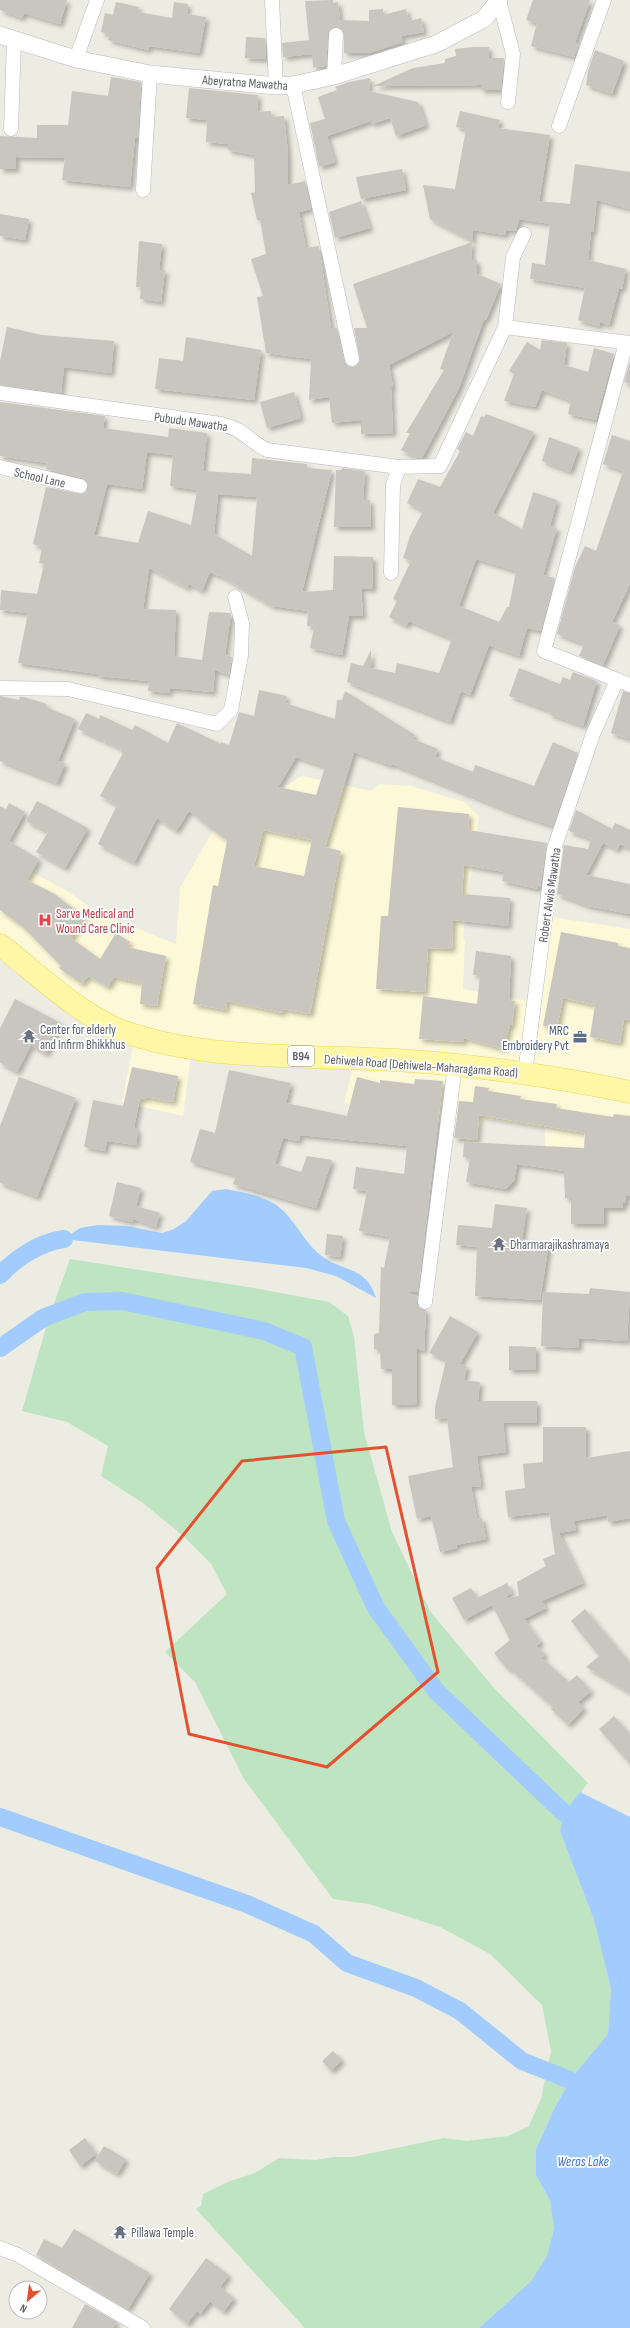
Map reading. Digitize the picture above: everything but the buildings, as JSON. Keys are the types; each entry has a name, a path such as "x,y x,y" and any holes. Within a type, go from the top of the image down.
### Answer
{"main road":[{"name":"Dehiwela Road (Dehiwela-Maharagama Road)","path":"0,945 74,1002 95,1016 121,1030 149,1039 224,1052 455,1065 525,1073 630,1092"}],"street":[{"path":"76,59 97,0"},
{"path":"272,0 284,86 352,359"},
{"path":"499,0 513,54 508,102"},
{"name":"Abeyratna Mawatha","path":"7,38 76,59 150,74 284,86 334,76 436,44 484,19 499,0"},
{"path":"559,126 604,0"},
{"path":"334,76 336,35"},
{"path":"7,38 11,129"},
{"path":"143,190 150,74"},
{"path":"524,234 513,257 505,327 628,343 544,651 623,682"},
{"name":"Pubudu Mawatha","path":"0,393 221,424 233,427 246,433 254,443 267,450 399,467 440,466 505,327"},
{"name":"School Lane","path":"0,467 80,486"},
{"path":"391,573 393,485 399,467"},
{"path":"0,688 68,689 217,724 231,710 241,655 242,623 235,597"},
{"name":"Robert Alwis Mawatha","path":"525,1073 554,849 593,734 623,682"},
{"path":"425,1302 455,1065"},
{"path":"0,2248 18,2255 143,2328"}],"highlighted area":[{"path":"386,1447 438,1672 327,1767 189,1734 157,1568 242,1461"}],"shaded area":[{"path":"302,776 371,791 380,784 411,786 464,802 479,816 463,935 465,942 463,989 534,1002 545,916 630,929 630,1173 545,1150 545,1128 482,1118 477,1141 446,1137 447,1123 344,1103 355,1059 192,1047 183,1116 122,1102 135,1035 0,945 0,855 69,892 95,911 176,944 180,888 213,831"}],"green space":[{"path":"70,1259 248,1287 329,1302 348,1316 354,1337 364,1432 392,1532 430,1611 493,1687 588,1783 564,1813 560,1831 594,1920 611,1989 608,2035 570,2080 554,2109 536,2149 536,2175 550,2201 554,2228 547,2256 531,2281 479,2328 305,2328 196,2209 201,2206 203,2194 230,2181 255,2173 279,2158 316,2160 334,2157 353,2157 444,2138 467,2141 508,2136 529,2126 541,2099 551,2051 542,2005 490,1954 440,1927 369,1904 333,1899 244,1779 195,1682 165,1652 227,1594 211,1564 182,1535 143,1503 101,1476 108,1446 67,1422 22,1411 49,1317"}],"water":[{"path":"226,1189 262,1198 280,1208 292,1220 307,1241 318,1253 335,1264 352,1270 366,1279 372,1287 376,1298 336,1276 306,1268 64,1239 80,1228 98,1225 127,1226 162,1233 174,1229 186,1221 212,1191"},
{"name":"Weras Lake","path":"580,1792 630,1817 630,2328 479,2328 531,2281 547,2256 554,2228 550,2201 536,2175 536,2149 554,2109 570,2080 608,2034 611,1989 594,1920 560,1831 564,1813"}],"waterway":[{"path":"0,1275 13,1263 37,1247 64,1239"},
{"path":"0,1348 43,1318 85,1302 122,1301 264,1331 303,1347 336,1521 376,1608 436,1691 564,1813"},
{"path":"0,1817 247,1904 314,1934 347,1963 416,1988 460,2011 522,2061 570,2080"}],"place":[{"name":"Sarva Medical and Wound Care Clinic","path":"45,920"},
{"name":"Center for elderly and Infirm Bhikkhus","path":"29,1036"},
{"name":"MRC Embroidery Pvt","path":"580,1037"},
{"name":"Dharmarajikashramaya","path":"499,1244"},
{"name":"Pillawa Temple","path":"120,2232"}]}
